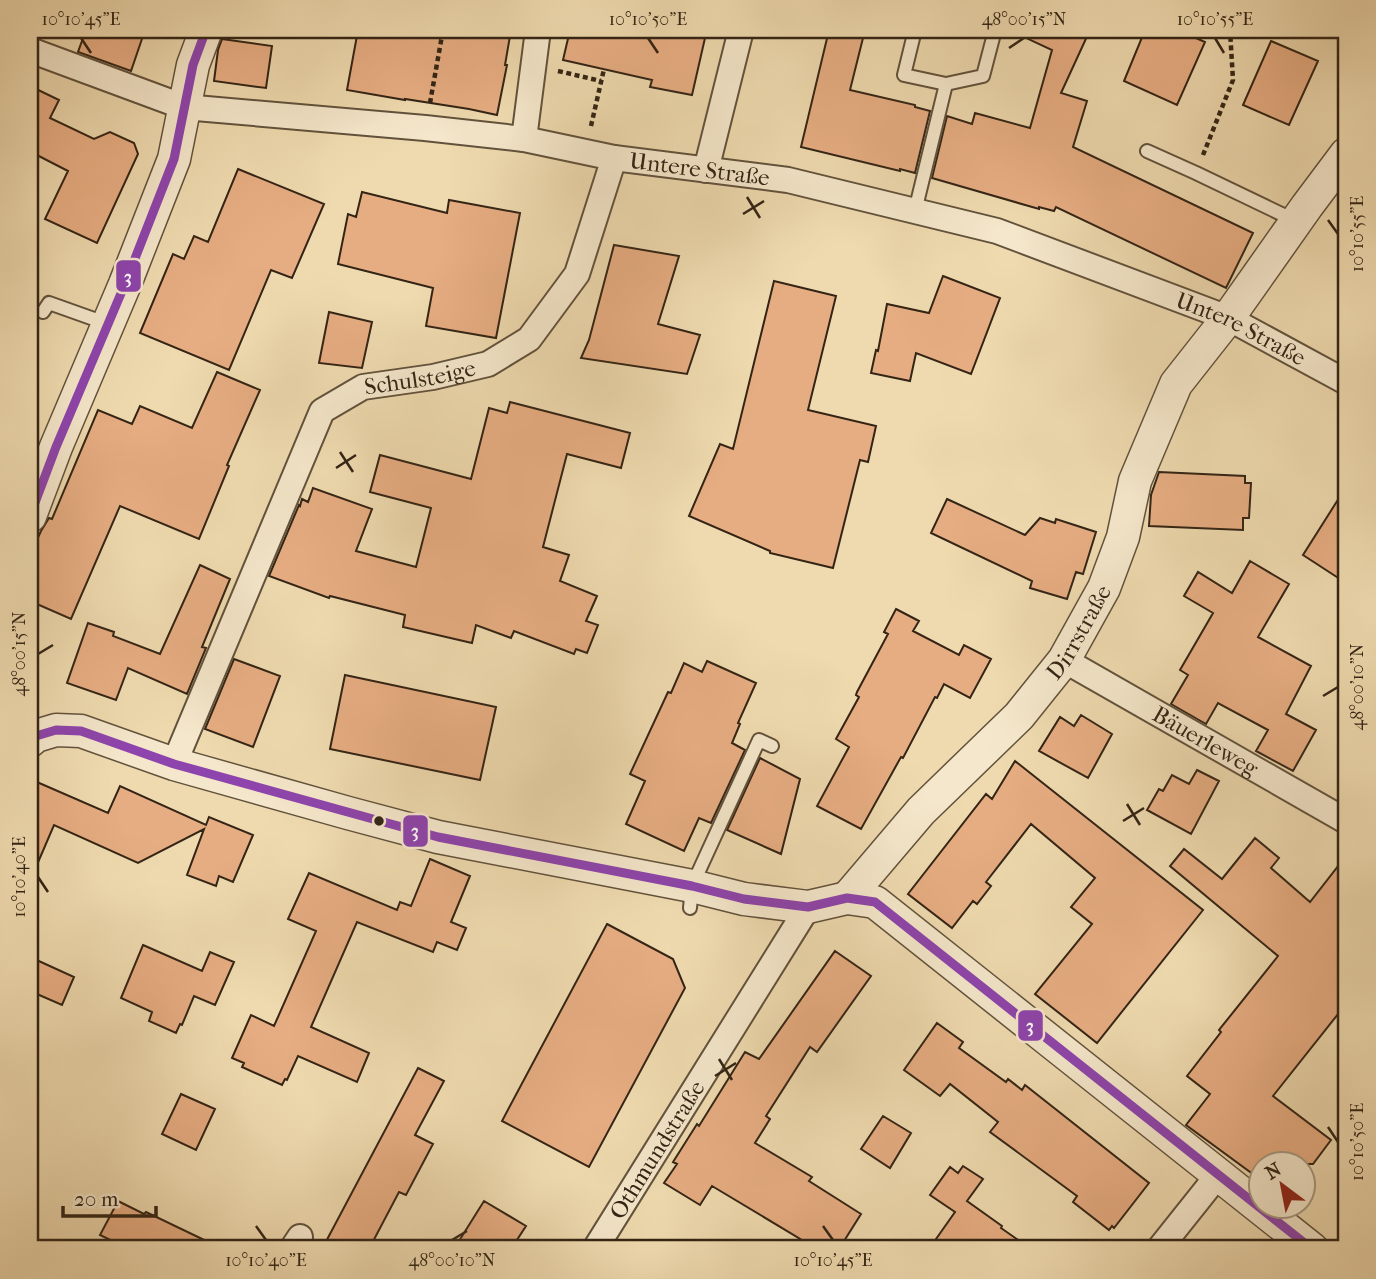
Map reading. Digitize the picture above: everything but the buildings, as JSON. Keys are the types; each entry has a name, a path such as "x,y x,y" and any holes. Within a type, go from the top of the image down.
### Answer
{"street":[{"path":"32,502 108,324 174,159 193,65 206,30"},
{"path":"524,139 538,30"},
{"path":"706,170 741,30"},
{"name":"Untere Straße","path":"30,50 184,107 524,139 614,158 788,180 997,231 1228,318 1346,382"},
{"name":"Dirrstraße","path":"847,898 921,811 1019,716 1064,660 1104,588 1123,537 1135,481 1176,384 1228,318 1346,153"},
{"name":"Schulsteige","path":"174,764 322,411 363,387 433,377 488,364 529,339 577,274 614,158"},
{"name":"Bäuerleweg","path":"1064,660 1346,821"},
{"path":"32,733 80,731 174,764 348,813 691,897 744,899 808,907 847,898 875,902 1312,1249"},
{"name":"Othmundstraße","path":"595,1249 743,997 808,907"},
{"path":"1159,1249 1218,1175"}],"lane":[{"path":"915,30 904,75 946,84 983,76 995,30"},
{"path":"915,211 946,84"},
{"path":"1147,151 1296,222"},
{"path":"43,312 49,303 108,324"},
{"path":"691,897 759,740 772,746"}],"path":[{"path":"425,128 443,30"},
{"path":"1196,173 1233,80 1230,30"},
{"path":"534,65 601,82"},
{"path":"592,124 604,69"}],"transit line":[{"name":"3","path":"30,516 174,159 193,65 206,30"},
{"name":"3","path":"30,720 36,736 56,730 81,731 174,764 438,837 692,886 744,899 808,907 847,898 875,902 1312,1249"}]}
